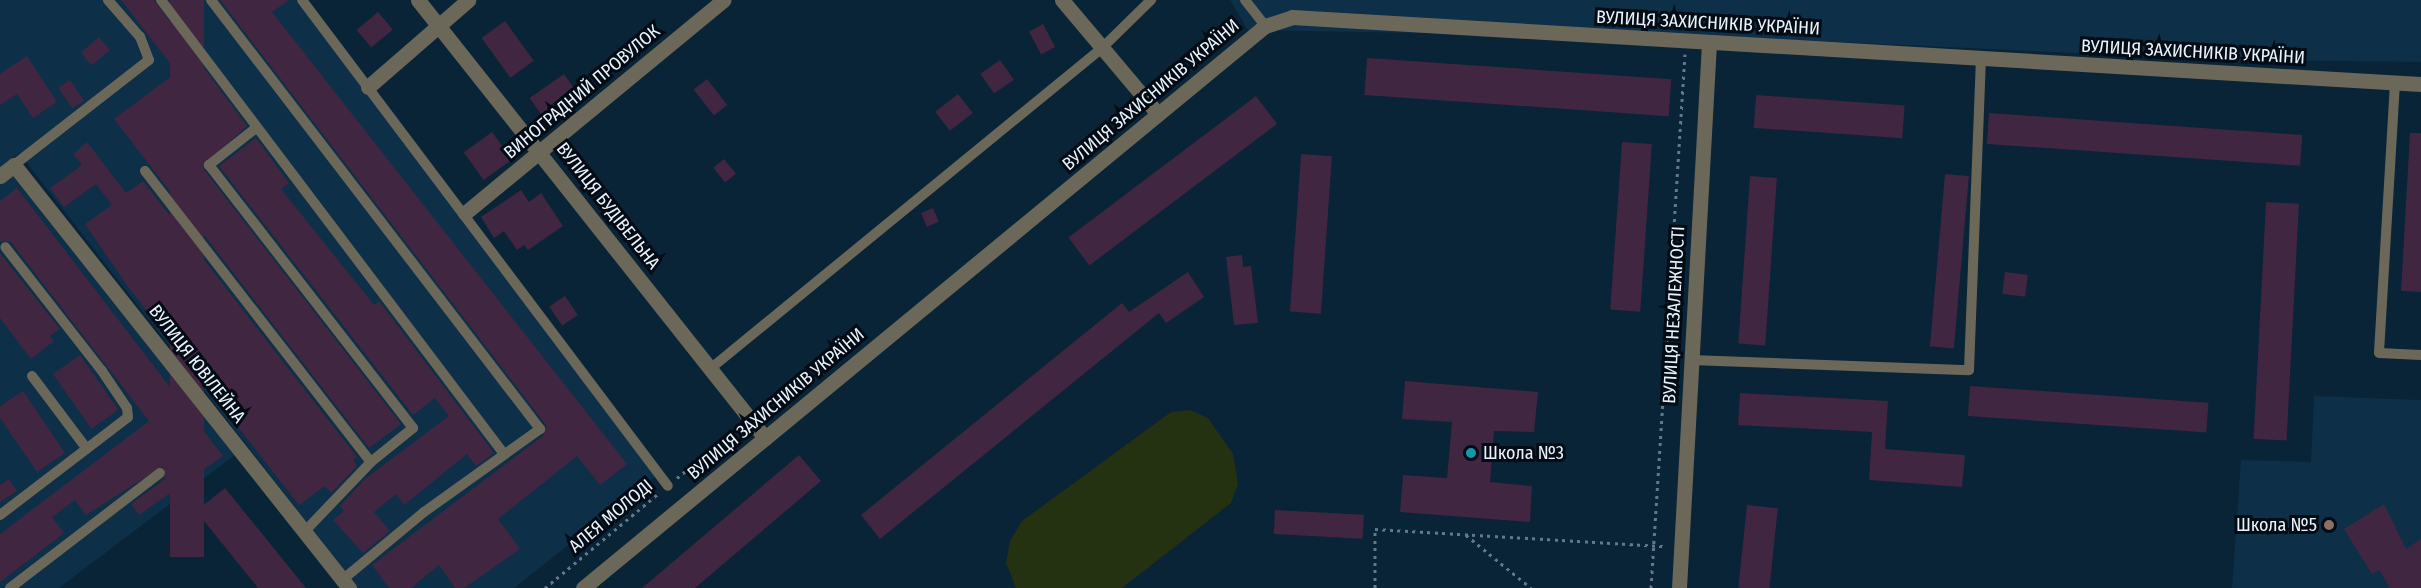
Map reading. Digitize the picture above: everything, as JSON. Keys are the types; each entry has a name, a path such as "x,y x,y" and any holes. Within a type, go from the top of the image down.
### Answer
{"street":[{"name":"ВУЛИЦЯ БУДІВЕЛЬНА","path":"418,0 765,438"},
{"path":"368,87 468,0"},
{"name":"ВИНОГРАДНИЙ ПРОВУЛОК","path":"465,213 723,0"},
{"path":"1062,0 1158,114"},
{"name":"ВУЛИЦЯ ЗАХИСНИКІВ УКРАЇНИ","path":"583,588 1265,26 1292,17 2421,84"},
{"name":"ВУЛИЦЯ НЕЗАЛЕЖНОСТІ","path":"1680,588 1709,43"},
{"path":"0,176 14,165"},
{"name":"ВУЛИЦЯ ЮВІЛЕЙНА","path":"14,165 346,584"}],"lane":[{"path":"14,165 149,60 140,37 108,0"},
{"path":"161,0 504,454"},
{"path":"211,0 540,429 504,454 346,584"},
{"path":"302,0 465,213 668,486"},
{"path":"710,369 1102,48 1151,0"},
{"path":"1245,0 1265,26"},
{"path":"1691,360 1969,369 1981,59"},
{"path":"2395,83 2379,353 2421,355"},
{"path":"256,128 209,165 413,428 371,462 304,532"},
{"path":"145,171 371,462"},
{"path":"0,515 128,417 127,408 5,247"},
{"path":"32,376 87,449"},
{"path":"10,588 160,473"}],"path":[{"path":"1651,588 1686,42"},
{"name":"АЛЕЯ МОЛОДІ","path":"545,588 749,418"},
{"path":"1375,588 1375,529 1682,547"},
{"path":"1465,534 1531,588"}],"shaded area":[{"path":"0,0 296,0 661,472 514,588 358,588 19,153 0,168"},
{"path":"1230,0 2421,0 2421,62 2228,60 1770,39 1248,30"},
{"path":"13,175 235,455 59,588 0,588 0,185"},
{"name":"Школа №5","path":"2314,396 2421,400 2421,588 2232,588 2241,460 2311,462"}],"green space":[{"path":"1190,410 1208,418 1233,454 1238,484 1231,503 1122,588 1016,588 1006,563 1010,541 1022,521 1171,412"}],"building":[{"path":"121,0 154,0 247,126 202,167 401,424 369,448 114,119 177,72"},
{"path":"170,0 204,0 204,557 170,557"},
{"path":"220,0 289,0 272,12 627,464 600,485 577,456 498,519 520,549 464,588 455,588 439,565 411,588 389,588 372,565 544,435 546,425"},
{"path":"378,12 393,30 371,48 357,30"},
{"path":"505,21 534,61 510,78 482,38"},
{"path":"1043,24 1055,47 1041,54 1029,32"},
{"path":"99,37 110,50 92,65 81,52"},
{"path":"27,56 57,102 33,118 17,94 0,105 0,74"},
{"path":"1367,58 1671,79 1669,116 1364,95"},
{"path":"1000,60 1014,80 994,93 980,74"},
{"path":"564,74 580,97 546,121 530,98"},
{"path":"707,79 727,105 714,115 694,89"},
{"path":"70,80 84,101 72,109 58,88"},
{"path":"958,94 973,113 950,131 935,112"},
{"path":"1756,95 1905,105 1902,138 1754,128"},
{"path":"1256,96 1277,124 1089,265 1068,237"},
{"path":"1989,113 2302,135 2300,166 1987,144"},
{"path":"492,132 512,160 484,180 464,153"},
{"path":"2410,133 2421,133 2421,292 2401,291"},
{"path":"256,138 289,183 281,189 374,305 379,301 494,453 476,466 467,454 404,505 396,494 374,512 390,531 363,553 333,520 344,511 340,506 366,478 449,416 435,398 413,415 219,166"},
{"path":"87,142 126,193 143,181 357,457 353,460 357,466 331,493 325,486 299,505 129,288 85,224 112,205 96,184 64,207 50,188 82,165 73,154"},
{"path":"1622,142 1652,144 1640,312 1610,310"},
{"path":"1301,154 1332,156 1321,314 1290,312"},
{"path":"724,159 736,174 725,183 713,168"},
{"path":"1945,174 1969,176 1954,348 1930,346"},
{"path":"1750,176 1777,178 1765,345 1738,344"},
{"path":"17,188 223,456 139,515 131,504 165,479 163,466 86,515 75,500 52,517 64,533 0,582 0,534 149,421 11,242 0,241 0,201"},
{"path":"521,190 529,202 541,193 563,226 528,250 524,245 517,250 504,231 494,238 481,217"},
{"path":"2266,202 2299,204 2287,440 2254,439"},
{"path":"933,208 939,222 927,227 921,213"},
{"path":"0,253 60,329 50,336 54,341 31,359 0,318"},
{"path":"1242,255 1243,267 1251,266 1258,323 1234,325 1226,257"},
{"path":"1188,272 1204,297 1166,323 1159,313 880,539 861,515 1122,303 1129,312"},
{"path":"2005,272 2028,275 2025,297 2002,294"},
{"path":"565,296 578,315 562,326 549,307"},
{"path":"80,355 118,410 91,429 53,374"},
{"name":"Школа №3","path":"1405,381 1538,392 1534,432 1494,431 1490,482 1532,486 1530,522 1400,512 1403,475 1447,478 1452,422 1402,419"},
{"path":"1970,386 2208,403 2206,433 1968,416"},
{"path":"23,391 65,453 37,472 0,418 0,406"},
{"path":"1740,393 1888,401 1885,449 1965,455 1962,487 1869,480 1872,432 1738,425"},
{"path":"799,455 821,481 695,588 642,588"},
{"path":"9,479 17,491 0,502 0,485"},
{"path":"225,488 306,588 258,588 196,511"},
{"path":"2384,504 2406,549 2421,539 2421,588 2390,588 2379,570 2372,574 2344,529"},
{"path":"1747,505 1778,508 1769,588 1738,588"},
{"path":"1275,510 1364,515 1363,539 1274,534"}],"place":[{"name":"Школа №3","path":"1471,453"},
{"name":"Школа №5","path":"2329,525"}]}
